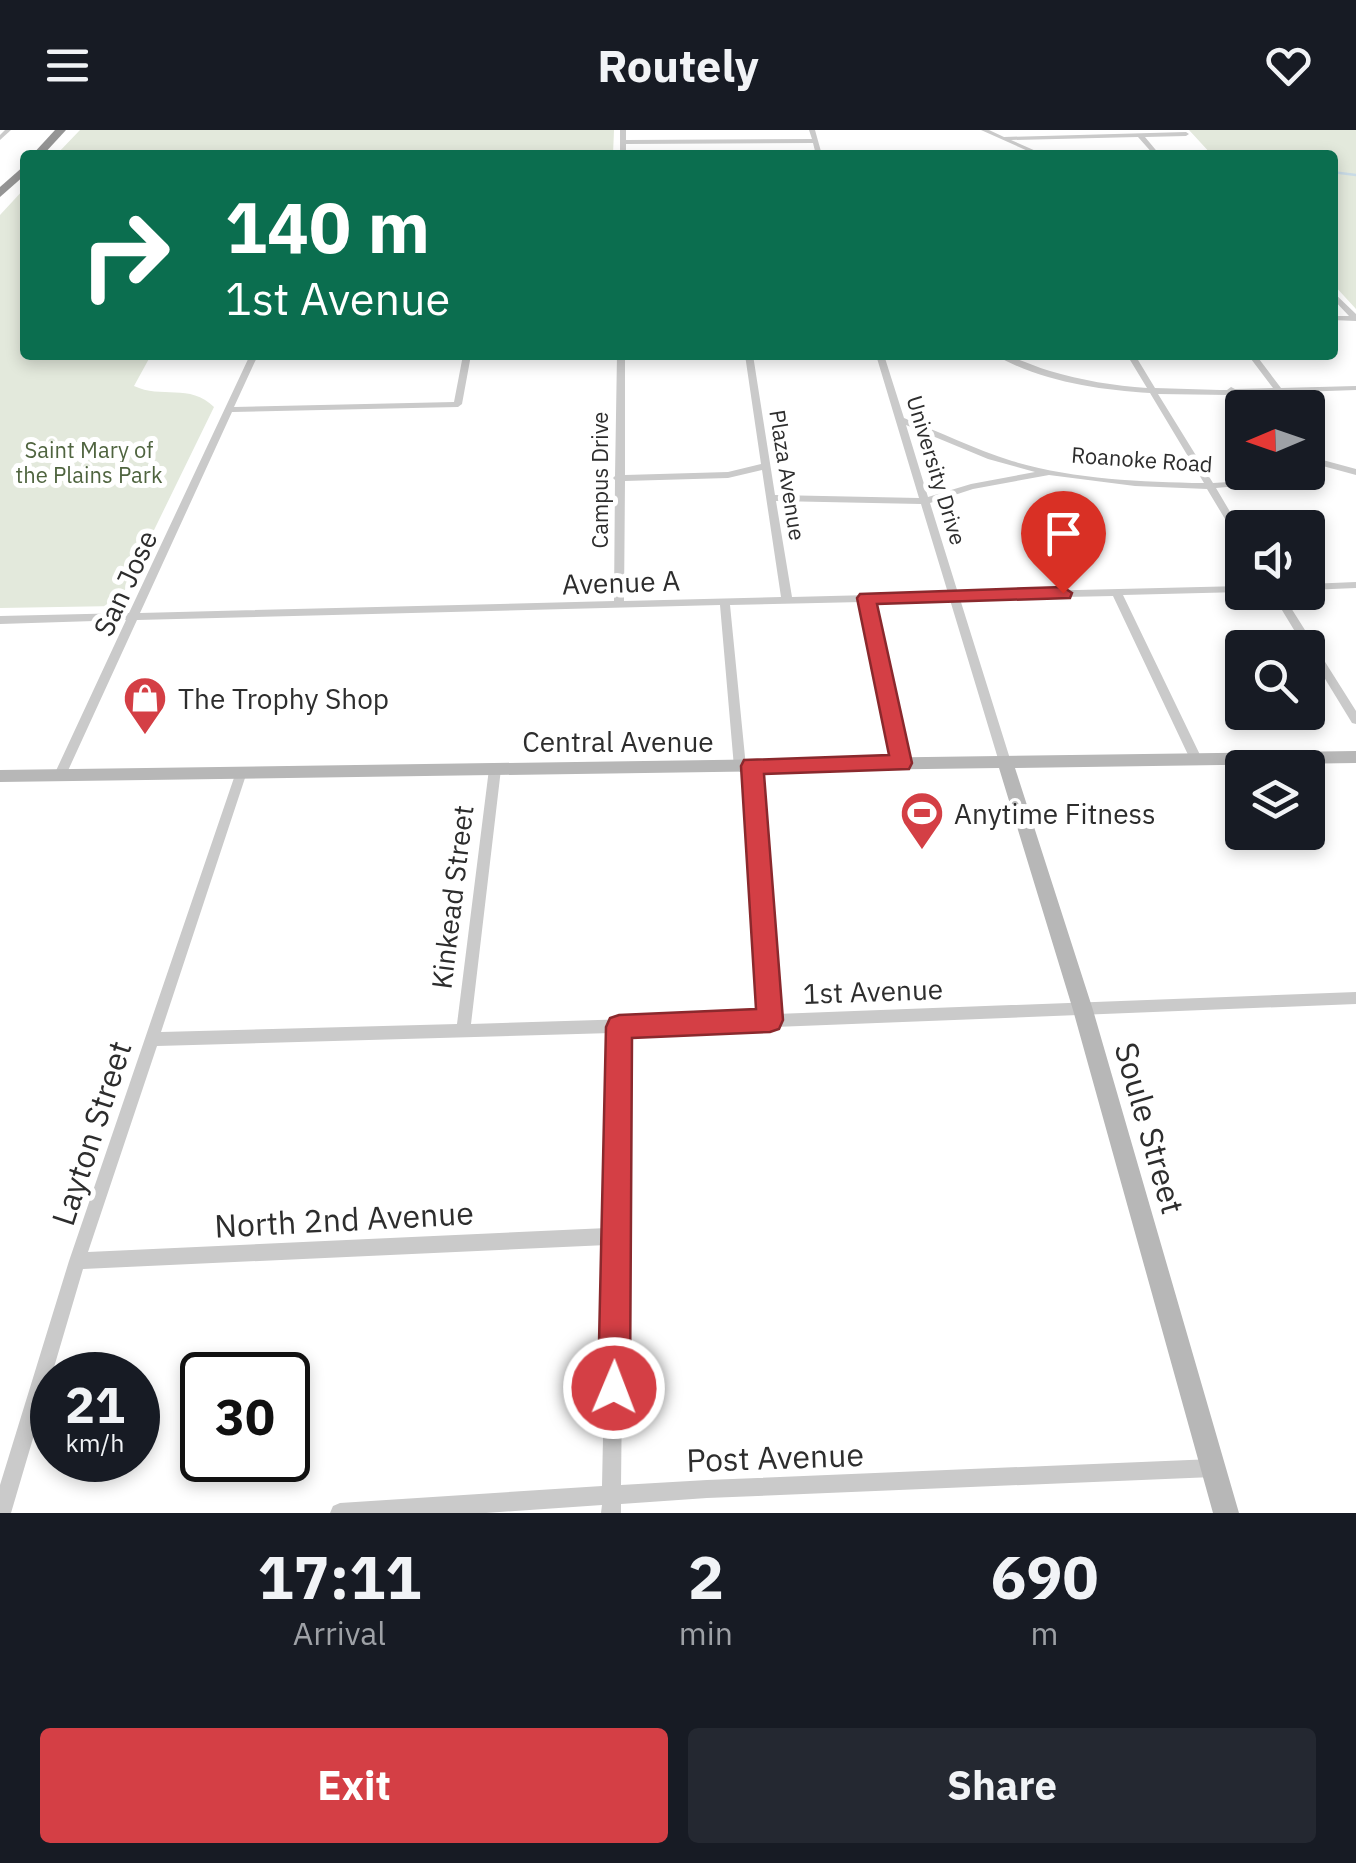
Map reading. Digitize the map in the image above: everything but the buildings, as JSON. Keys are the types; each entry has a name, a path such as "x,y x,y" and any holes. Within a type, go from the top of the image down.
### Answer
{"highway":[{"path":"42,150 61,130"},
{"path":"0,194 20,173"}],"street":[{"path":"0,138 8,130"},
{"path":"623,130 623,150"},
{"path":"812,130 817,150"},
{"path":"984,130 1031,150"},
{"path":"1140,134 1153,150"},
{"path":"1006,138 1186,134"},
{"path":"623,142 814,141"},
{"path":"1338,300 1355,318"},
{"name":"San Jose","path":"60,775 252,360"},
{"path":"230,410 458,404 466,360"},
{"name":"Campus Drive","path":"619,604 621,360"},
{"name":"Plaza Avenue","path":"750,360 787,600"},
{"name":"University Drive","path":"882,360 1005,762"},
{"path":"1011,360 1059,380 1153,390 1225,390"},
{"path":"1134,360 1225,510"},
{"path":"1256,360 1278,389"},
{"path":"1232,390 1356,388"},
{"name":"Roanoke Road","path":"902,420 1004,460 1048,472 1225,485"},
{"path":"1325,464 1356,472"},
{"path":"618,478 728,475 766,466"},
{"name":"Roanoke Road","path":"771,498 926,502 1048,472"},
{"path":"1325,587 1356,586"},
{"name":"Avenue A","path":"0,620 1225,589"},
{"path":"1116,592 1196,759"},
{"path":"866,598 901,763"},
{"path":"726,602 770,1020"},
{"path":"1287,610 1356,720"},
{"name":"Central Avenue","path":"0,776 1356,757"},
{"name":"Soule Street","path":"1005,762 1082,1010 1226,1513"},
{"name":"Kinkead Street","path":"463,1031 494,769"},
{"name":"Layton Street","path":"1,1513 77,1261 240,772"},
{"name":"1st Avenue","path":"151,1039 619,1027 1356,998"},
{"path":"611,1504 619,1027"},
{"name":"North 2nd Avenue","path":"77,1261 614,1236"},
{"name":"Post Avenue","path":"340,1513 611,1504 1213,1468"}],"green space":[{"path":"80,130 614,130 613,150 61,150"},
{"path":"1189,130 1356,130 1356,309 1338,289 1338,150 1207,150"},
{"name":"Saint Mary of the Plains Park","path":"20,193 20,360 148,360 134,386 195,395 214,407 117,606 0,608 0,215"}],"waterway":[{"path":"1338,173 1356,175"}],"place":[{"name":"The Trophy Shop","path":"145,736"},
{"name":"Anytime Fitness","path":"922,851"}],"route":[{"path":"614,1388 619,1027 770,1020 752,766 901,763 866,598 1063,593"}]}
